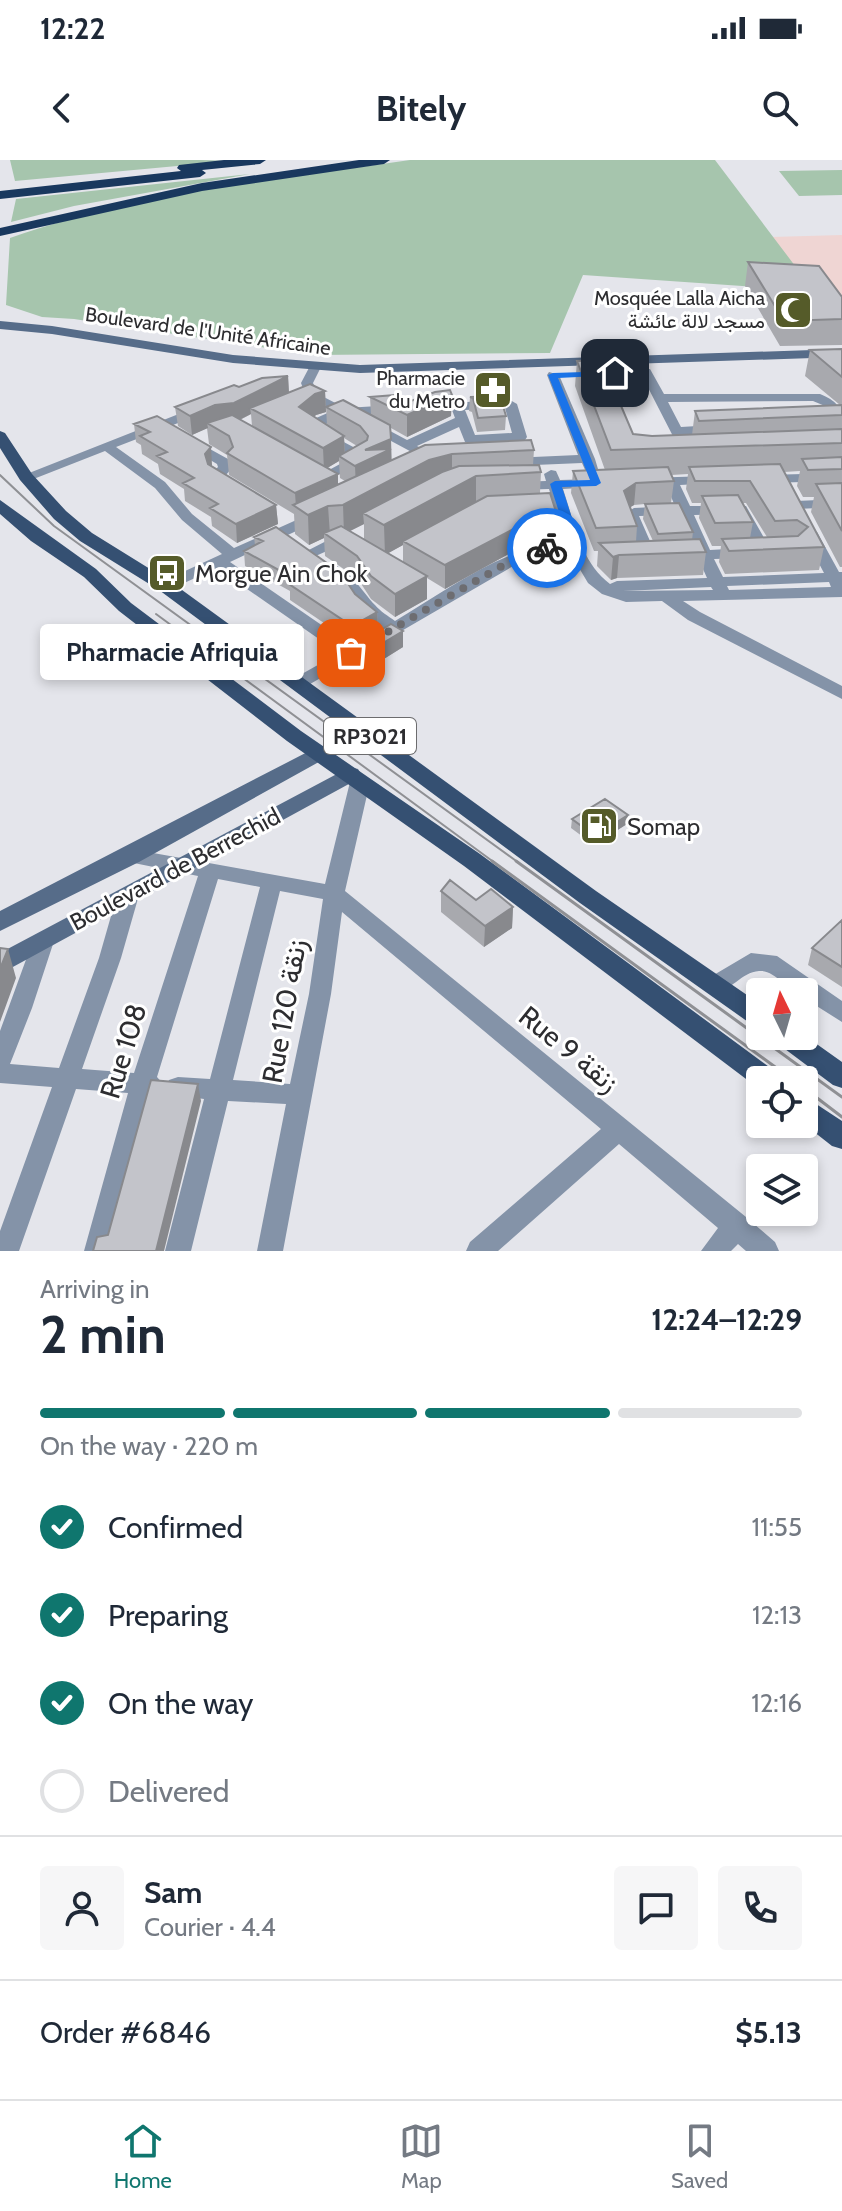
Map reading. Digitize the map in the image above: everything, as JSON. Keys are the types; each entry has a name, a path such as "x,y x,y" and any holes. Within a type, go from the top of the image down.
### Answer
{"highway":[{"path":"0,188 260,160"},
{"path":"0,195 321,160"},
{"path":"0,232 202,187 384,160"}],"main road":[{"name":"Boulevard de l'Unité Africaine","path":"0,325 72,333 312,373 842,353"},
{"name":"Boulevard de l'Unité Africaine","path":"0,338 60,343 200,367 385,380 842,365"},
{"name":"RP3021","path":"0,436 26,477 60,515 86,537 165,586 588,897 746,1007"},
{"name":"RP3021","path":"0,506 37,537 90,573 125,607 319,753 583,941 748,1066"},
{"name":"Boulevard de Berrechid","path":"0,922 131,856 319,753"},
{"name":"Boulevard de Berrechid","path":"0,964 355,778"},
{"path":"805,1050 842,1077"},
{"path":"818,1119 842,1137"}],"street":[{"path":"646,372 689,454 678,455"},
{"path":"312,373 305,399 342,412 447,463 413,469"},
{"path":"497,486 603,483 588,459 553,375"},
{"path":"662,398 815,397 830,403 837,423"},
{"path":"26,477 218,403"},
{"path":"322,478 359,459 310,428 342,412 457,405 510,404 520,435 514,439 473,440 461,421 457,405"},
{"path":"407,445 461,421"},
{"path":"161,425 223,462 225,468 216,474 217,477 247,495"},
{"path":"677,431 722,429"},
{"path":"191,443 212,434"},
{"path":"106,446 160,485 225,558 351,653"},
{"path":"500,462 588,459"},
{"path":"546,462 555,484 555,507 583,555 590,579 600,588 626,597 660,590 840,584 783,479"},
{"path":"755,479 842,477"},
{"path":"671,480 719,588"},
{"path":"640,482 727,480"},
{"path":"796,505 842,503"},
{"path":"165,586 279,534 290,521 332,508"},
{"path":"685,509 741,509 771,552 642,558 632,513 685,509"},
{"path":"279,534 350,584 363,604 394,628"},
{"path":"309,554 336,541 356,542"},
{"path":"299,683 521,555 540,549 583,555"},
{"path":"422,585 446,600"},
{"path":"660,590 694,616 842,693"},
{"name":"Rue 120 زنقة","path":"270,1251 320,994 355,778"},
{"path":"131,856 334,893"},
{"name":"Rue 108","path":"97,1251 143,1084 210,870"},
{"path":"178,1251 272,881"},
{"name":"Rue 9 زنقة","path":"334,893 766,1251"},
{"path":"6,1251 69,1079 128,895"},
{"path":"0,1060 43,941"},
{"path":"715,985 751,962 769,962 842,1013"},
{"path":"0,1073 299,1095"},
{"path":"480,1251 619,1129"},
{"path":"714,1251 737,1226"}],"shaded area":[{"path":"842,235 842,326 771,237"}],"green space":[{"path":"10,160 202,160 231,161 15,181"},
{"path":"410,160 715,160 814,291 583,275 550,353 314,355 74,319 42,317 6,305 10,238 157,199"},
{"path":"842,170 842,195 799,196 779,171"},
{"path":"250,174 74,206 11,222 16,199"}],"building":[{"path":"748,262 819,266 842,297 842,319 784,321"},
{"path":"842,349 842,377 810,350"},
{"path":"619,359 626,374 609,375 633,434 652,436 842,429 842,443 611,450 577,361"},
{"path":"288,376 234,403 215,405 190,416 175,407 234,385 239,387 262,378"},
{"path":"310,384 325,391 315,394 299,407 344,436 323,448 250,408"},
{"path":"450,390 452,395 407,415 370,397 395,395 411,401"},
{"path":"500,396 506,416 478,418 473,398 470,397"},
{"path":"343,400 390,425 391,439 365,450 391,449 355,466 339,456 367,440 368,436 360,426 326,407"},
{"path":"842,405 842,415 699,421 695,411"},
{"path":"232,415 338,474 295,493 227,453 233,447 229,436 207,423"},
{"path":"157,416 211,447 205,454 208,464 276,505 236,524 210,508 218,504 183,483 194,478 157,456 167,452 140,436 150,432 134,424"},
{"path":"531,440 534,450 452,454 429,460 343,505 328,506 308,515 293,505 425,445"},
{"path":"842,457 842,469 808,470 802,459"},
{"path":"780,464 824,547 729,551 722,539 798,536 808,527 797,520 775,521 750,481 695,481 689,467"},
{"path":"539,465 541,472 476,476 384,525 363,513 459,466"},
{"path":"668,467 674,481 636,483 624,491 637,526 596,528 573,471"},
{"path":"842,483 842,531 816,484"},
{"path":"550,493 558,518 525,523 445,565 403,541 487,496"},
{"path":"738,495 753,522 715,523 702,496"},
{"path":"679,503 693,532 658,534 645,504"},
{"path":"341,526 427,576 395,594 371,576 357,556 324,533"},
{"path":"276,527 341,573 355,594 377,612 352,626 289,584 297,580 244,551 263,541 254,537"},
{"path":"700,539 706,552 613,557 599,543"},
{"path":"391,624 403,631 378,646 366,639"},
{"path":"605,799 628,815 595,836 572,819"},
{"path":"450,880 476,900 491,889 513,907 485,926 441,891"},
{"path":"842,920 842,967 812,948"},
{"path":"0,948 8,949 0,969"},
{"path":"151,1080 198,1084 156,1251 93,1251 97,1237 108,1235"}],"tram line":[{"path":"0,475 54,526 519,863"},
{"path":"156,614 495,863"},
{"path":"492,861 774,1066"},
{"path":"516,861 842,1097"},
{"path":"818,1099 842,1117"}],"way so far":[{"path":"351,653 521,555 547,548"}],"place":[{"name":"Mosquée Lalla Aicha مسجد لالة عائشة","path":"793,310"},
{"name":"Pharmacie du Metro","path":"493,390"},
{"name":"Morgue Ain Chok","path":"167,573"},
{"name":"Pharmacie Afriquia","path":"351,653"},
{"name":"Somap","path":"599,826"}],"route":[{"path":"547,548 576,546 555,484 596,483 553,375 615,373"}]}
